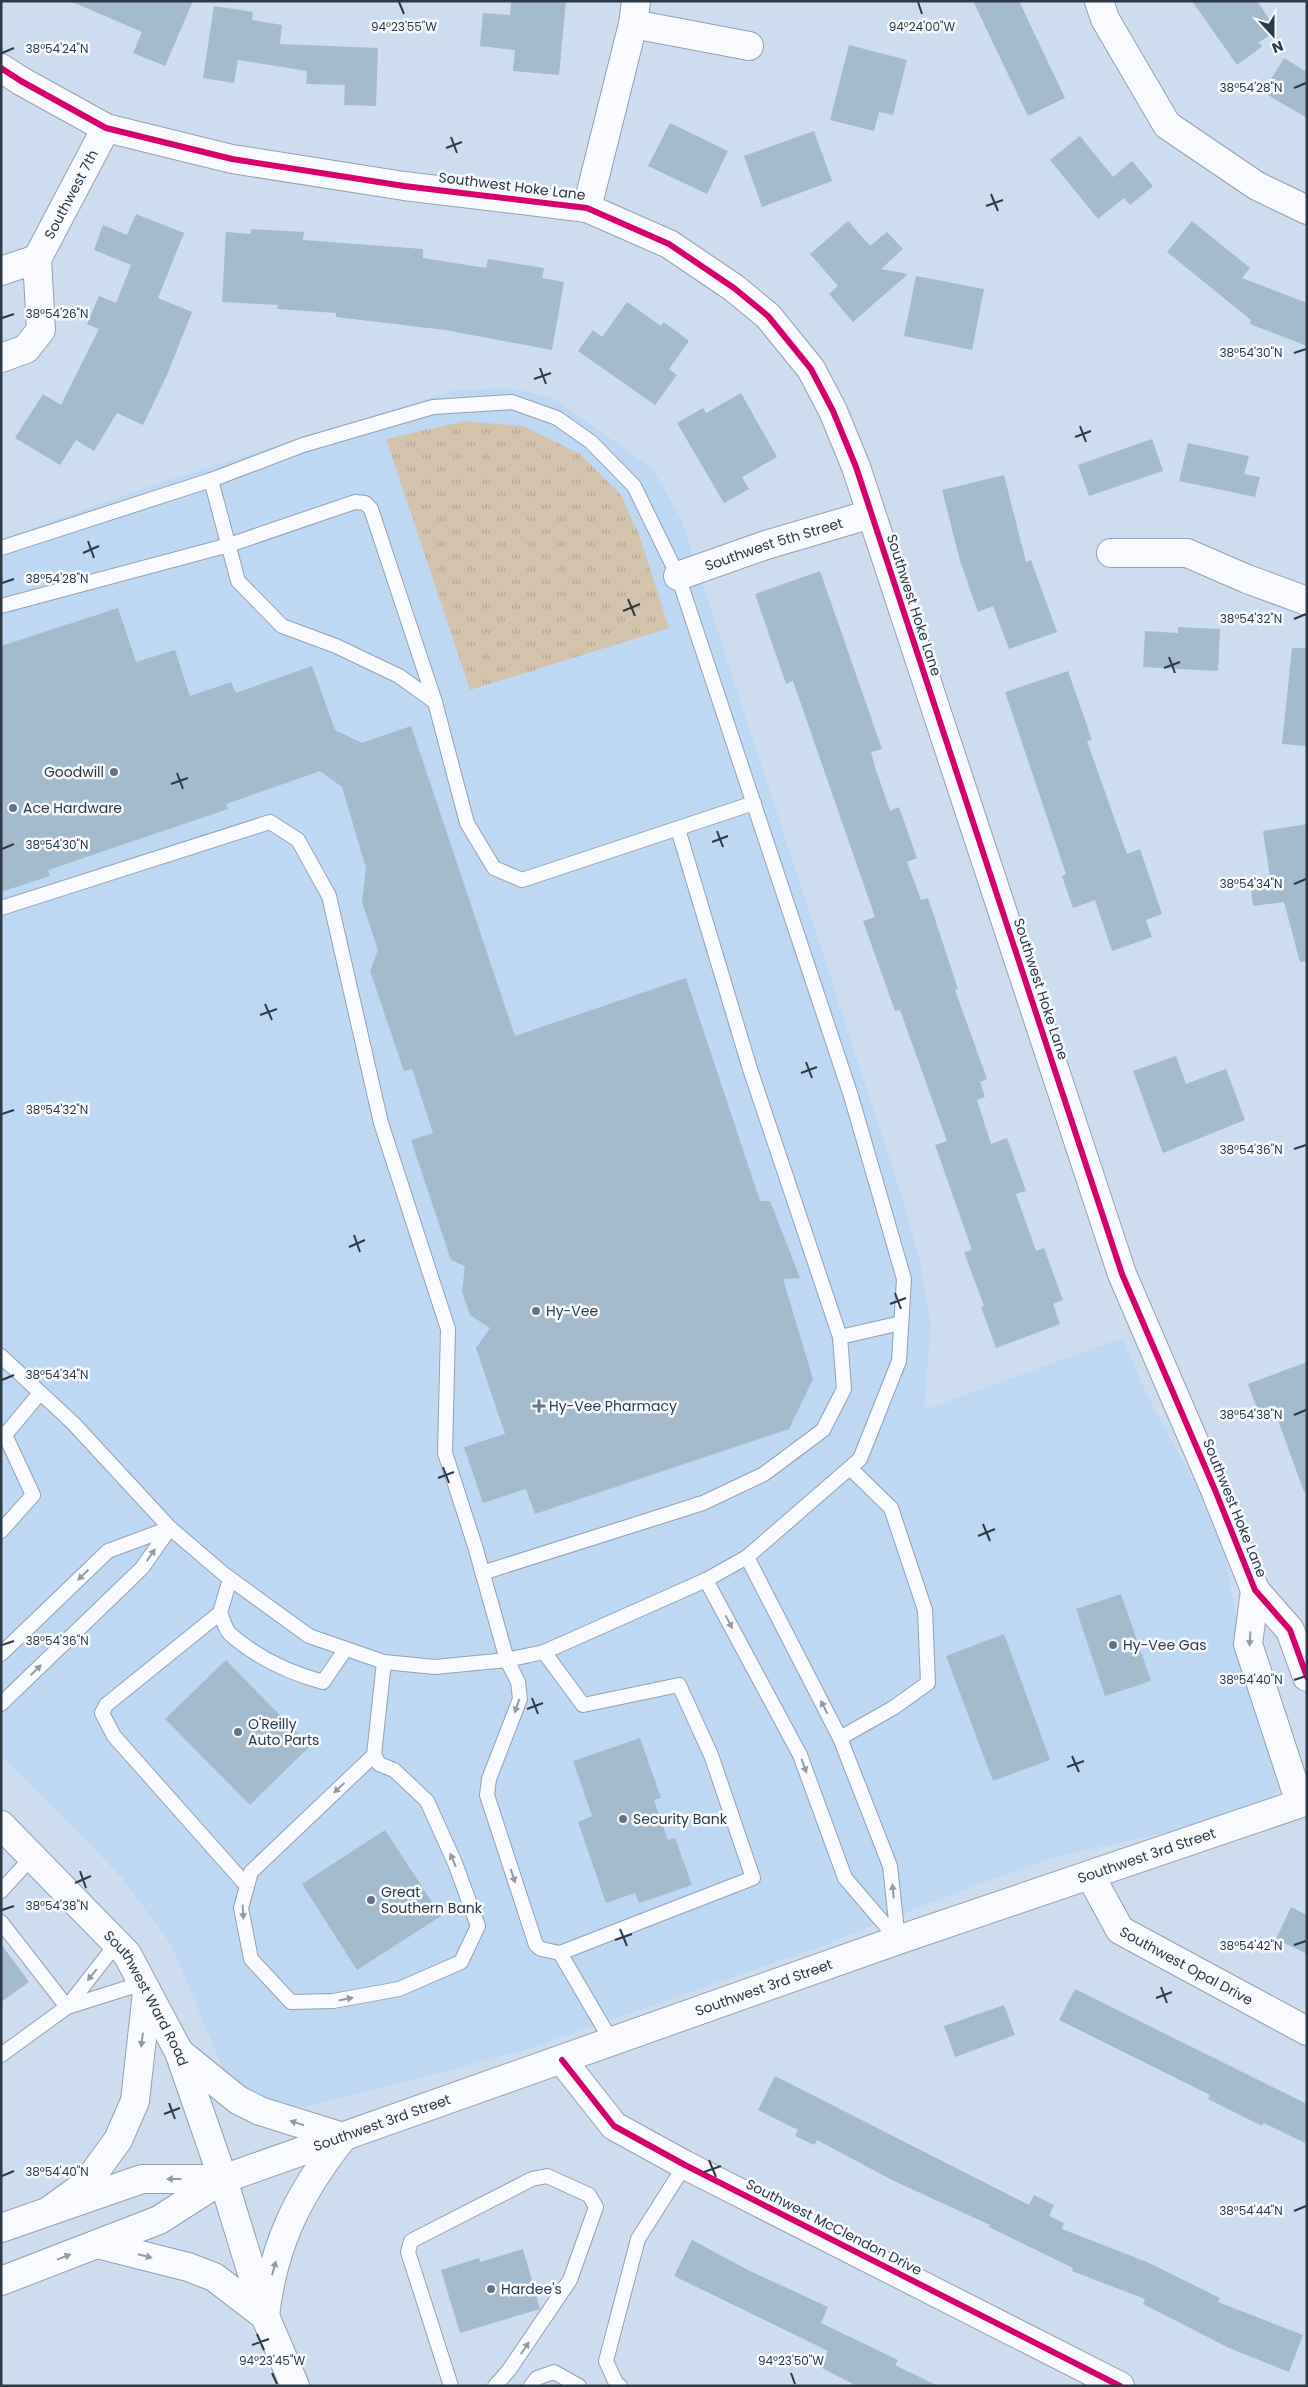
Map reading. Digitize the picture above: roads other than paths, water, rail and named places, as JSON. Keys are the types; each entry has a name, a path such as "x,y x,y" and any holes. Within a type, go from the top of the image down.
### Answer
{"street":[{"path":"1098,1 1105,19 1167,125 1256,186 1307,210"},
{"path":"587,208 634,13 749,46"},
{"name":"Southwest Hoke Lane","path":"1,68 106,128 232,159 404,186 587,208 669,244 734,288 768,316 811,369 833,411 856,467 1122,1274 1215,1490 1255,1590 1290,1630 1307,1677"},
{"name":"Southwest 7th","path":"37,259 106,128"},
{"path":"1,272 37,259 41,330 26,349 1,358"},
{"name":"Southwest 5th Street","path":"678,576 766,545 871,514"},
{"path":"1111,553 1187,553 1247,579 1307,601"},
{"name":"Southwest Hoke Lane","path":"1255,1590 1248,1644 1303,1802"},
{"name":"Southwest 3rd Street","path":"1,2281 160,2220 222,2179 898,1940 1303,1802"},
{"name":"Southwest Ward Road","path":"1,1826 128,1954 179,2052 222,2179 265,2316 295,2386"},
{"name":"Southwest Opal Drive","path":"1090,1875 1120,1930 1307,2031"},
{"path":"50,2210 86,2184 118,2140 134,2101 145,1987"},
{"path":"97,2244 188,2267 214,2278 265,2316 268,2291 284,2236 316,2171 343,2137 260,2111 238,2100 179,2052"},
{"name":"Southwest McClendon Drive","path":"562,2060 614,2126 685,2165 1120,2386"},
{"name":"Southwest 3rd Street","path":"1,2228 142,2180 222,2179"}],"lane":[{"path":"1,548 211,480 303,445 433,407 512,402 557,418 591,442 634,486 678,576 851,1096 904,1278 899,1361 860,1459 747,1557 706,1580 544,1652 508,1660 435,1667 384,1662 309,1636 230,1579 170,1528 73,1423 1,1356"},
{"path":"211,480 238,581 282,626 336,646 399,676 435,702"},
{"path":"1,606 229,545 355,502 365,502 372,509 435,702 468,823 494,868 522,880 754,803"},
{"path":"1,908 270,822 298,840 329,896 381,1123 448,1329 445,1453 508,1660 518,1682 520,1699 489,1779 486,1796 536,1945 541,1949 560,1952 753,1878 711,1755 679,1685 583,1705 544,1652"},
{"path":"482,1572 703,1503 764,1474 823,1430 844,1389 840,1337 750,1069 678,829"},
{"path":"840,1337 901,1324"},
{"path":"1,1531 33,1495 5,1435 40,1392"},
{"path":"840,1738 893,1708 928,1683 925,1610 891,1508 850,1468"},
{"path":"1,1654 108,1551 170,1528"},
{"path":"1,1704 142,1568 170,1528"},
{"path":"747,1557 840,1738 890,1866 898,1940"},
{"path":"230,1579 220,1613 106,1705 102,1714 114,1736 247,1886"},
{"path":"706,1580 800,1755 845,1878 898,1940"},
{"path":"220,1613 228,1633 270,1661 303,1676 323,1682 345,1650"},
{"path":"374,1755 251,1872 241,1908 251,1959 291,2002 334,2001 399,1989 461,1962 478,1926 455,1863 427,1801 394,1770 379,1764 374,1755 384,1662"},
{"path":"1,1890 32,1857"},
{"path":"1,1922 67,2007"},
{"path":"1,2055 67,2007 117,1944"},
{"path":"560,1952 612,2042"},
{"path":"67,2007 145,1987"},
{"path":"620,2386 616,2383 606,2361 638,2239 685,2165"},
{"path":"451,2386 408,2252 411,2240 532,2179 547,2176 589,2195 596,2207 570,2280 510,2370 495,2386"},
{"path":"531,2386 537,2378 554,2372 579,2386"}],"place":[{"name":"Goodwill","path":"114,772"},
{"name":"Ace Hardware","path":"13,808"},
{"name":"Hy-Vee","path":"536,1311"},
{"name":"Hy-Vee Pharmacy","path":"539,1406"},
{"name":"Hy-Vee Gas","path":"1113,1645"},
{"name":"O'Reilly Auto Parts","path":"238,1732"},
{"name":"Security Bank","path":"623,1819"},
{"name":"Great Southern Bank","path":"371,1900"},
{"name":"Hardee's","path":"491,2289"}]}
